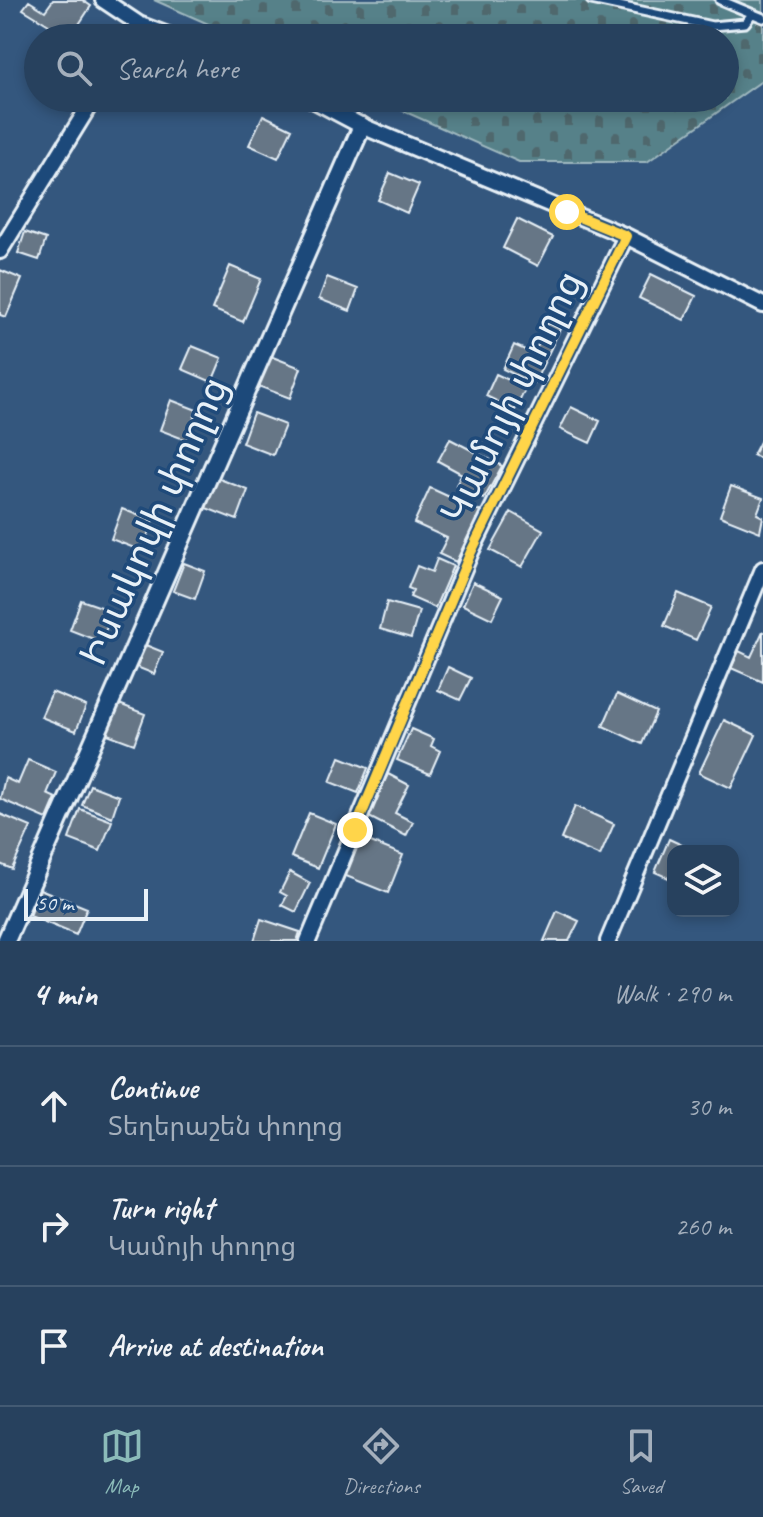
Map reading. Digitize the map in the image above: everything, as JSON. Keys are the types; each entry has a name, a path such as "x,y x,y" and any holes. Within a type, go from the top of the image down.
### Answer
{"street":[{"path":"103,0 139,24"},
{"path":"0,251 85,112"},
{"path":"336,112 362,126 626,236 763,305"},
{"name":"Իսակովի փողոց","path":"6,941 362,126"},
{"name":"Կամոյի փողոց","path":"308,941 471,552 626,236"},
{"path":"608,941 763,569"}],"lane":[{"path":"591,0 703,24"},
{"path":"720,0 763,18"},
{"path":"734,24 745,23 752,14"}],"green space":[{"path":"154,0 763,0 763,80 739,97 739,24 208,24"},
{"path":"406,112 718,112 647,162 519,162"}],"building":[{"path":"53,0 82,0 91,6 79,24 47,24 23,9 29,1 45,11"},
{"path":"263,115 292,129 278,158 249,145"},
{"path":"390,173 419,185 407,213 378,200"},
{"path":"517,219 553,237 538,266 503,248"},
{"path":"25,232 46,239 39,260 18,253"},
{"path":"230,266 261,279 243,322 212,309"},
{"path":"0,270 22,279 6,317 0,315"},
{"path":"651,274 696,296 684,320 639,298"},
{"path":"327,277 358,289 350,311 319,299"},
{"path":"548,323 560,329 534,384 503,369 514,345 534,354"},
{"path":"192,346 222,358 212,382 182,369"},
{"path":"270,356 301,368 290,398 258,386"},
{"path":"496,374 526,388 515,410 486,396"},
{"path":"171,400 197,410 186,440 160,430"},
{"path":"571,407 600,421 590,443 560,429"},
{"path":"253,413 285,425 273,455 242,443"},
{"path":"763,436 763,460 753,455"},
{"path":"450,439 502,466 484,499 456,485 462,474 438,461"},
{"path":"217,478 248,490 237,520 206,508"},
{"path":"731,486 763,498 757,514 763,517 760,532 720,516"},
{"path":"430,488 480,511 456,562 439,554 447,538 414,523"},
{"path":"122,509 153,521 142,551 111,539"},
{"path":"511,512 543,530 522,567 490,550"},
{"path":"437,559 453,566 435,608 410,597 413,590 408,588 417,566 432,572"},
{"path":"184,563 205,571 195,599 173,591"},
{"path":"473,582 503,596 492,619 463,605"},
{"path":"678,593 711,607 696,640 664,626"},
{"path":"81,600 113,611 101,642 70,630"},
{"path":"387,602 419,611 411,638 380,629"},
{"path":"763,631 763,682 731,668 739,651 751,657"},
{"path":"143,644 163,652 154,674 134,666"},
{"path":"448,667 471,678 460,700 438,690"},
{"path":"52,692 86,706 76,731 41,717"},
{"path":"617,694 656,712 642,744 603,726"},
{"path":"114,702 145,714 134,744 102,732"},
{"path":"724,720 756,735 731,788 699,773"},
{"path":"411,729 434,739 431,746 440,751 430,774 397,760"},
{"path":"340,757 368,768 358,793 330,782"},
{"path":"28,760 56,772 47,794 56,798 47,819 0,799 5,778 18,784"},
{"path":"388,774 409,785 395,813 413,822 406,836 367,816"},
{"path":"90,785 119,796 112,817 82,805"},
{"path":"575,806 614,824 600,856 561,839"},
{"path":"80,809 112,821 100,851 69,839"},
{"path":"309,813 336,824 318,868 291,857"},
{"path":"0,814 31,827 12,869 0,864"},
{"path":"361,838 403,855 388,893 346,876"},
{"path":"669,839 682,845 667,845 667,877 655,872"},
{"path":"290,872 310,883 296,912 282,905 287,896 280,892"},
{"path":"40,889 87,908 76,935 30,916"},
{"path":"557,911 579,921 569,941 544,941"},
{"path":"261,919 300,932 297,941 254,941"}],"route":[{"path":"355,830 471,552 626,236 567,212"}]}
